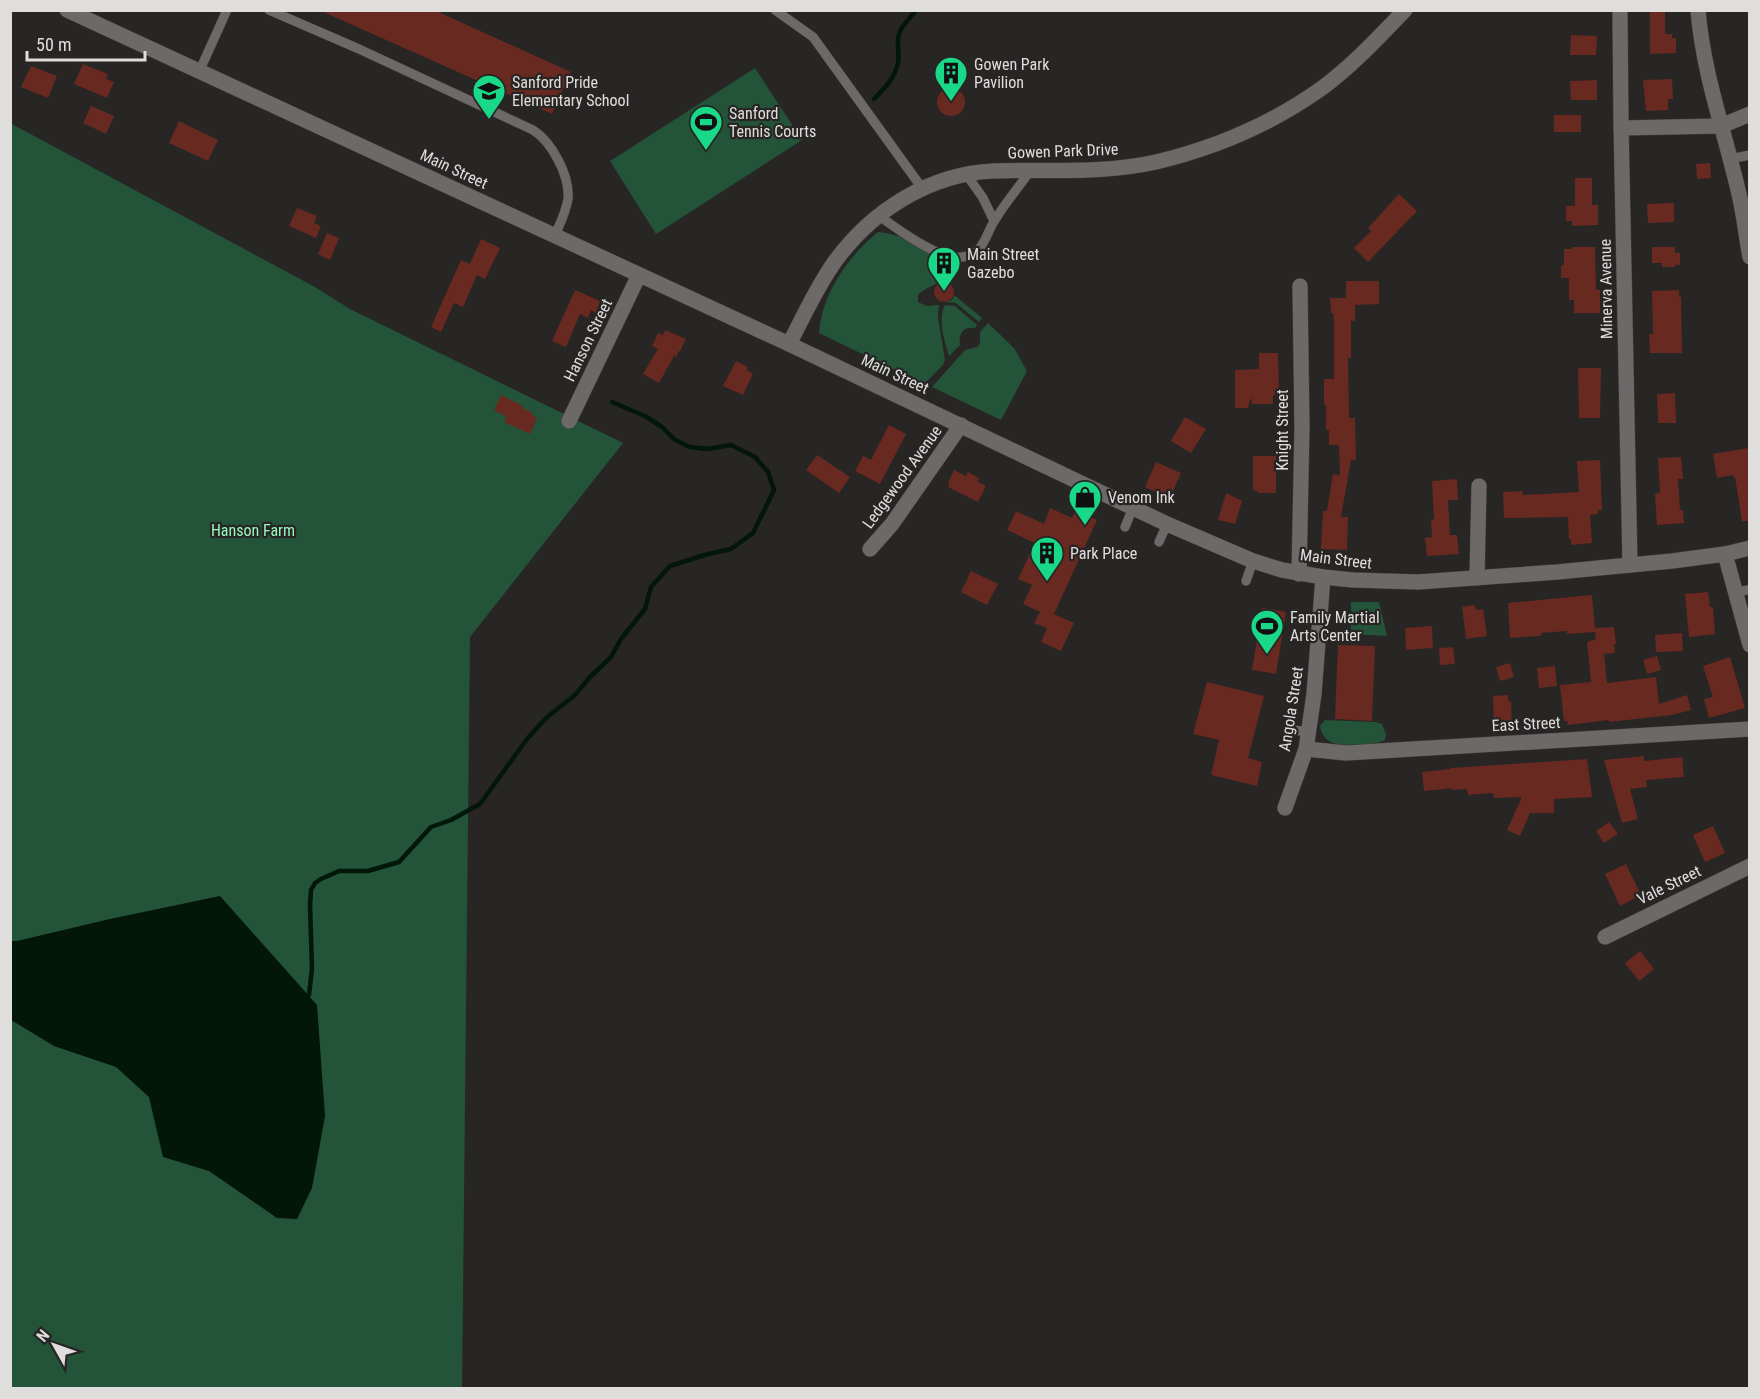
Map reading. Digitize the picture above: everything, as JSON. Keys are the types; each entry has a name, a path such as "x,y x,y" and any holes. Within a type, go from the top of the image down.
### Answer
{"street":[{"name":"Main Street","path":"67,10 789,344 1167,524 1254,561 1299,574 1323,577 1394,582 1441,581 1725,555 1749,548"},
{"name":"Gowen Park Drive","path":"789,344 819,287 849,244 879,216 900,200 922,188 966,174 996,171 1105,170 1138,165 1174,157 1227,140 1276,117 1322,88 1358,57 1405,10"},
{"path":"1698,10 1702,41 1739,195 1749,257"},
{"name":"Minerva Avenue","path":"1620,13 1630,565"},
{"path":"1621,128 1721,126 1749,114"},
{"name":"Hanson Street","path":"569,421 639,274"},
{"name":"Knight Street","path":"1299,574 1302,427 1300,286"},
{"name":"Ledgewood Avenue","path":"870,549 892,524 961,425"},
{"path":"1477,578 1479,486"},
{"path":"1725,555 1742,591 1749,645"},
{"name":"Angola Street","path":"1285,807 1306,749 1301,731 1314,694 1323,577"},
{"name":"East Street","path":"1306,749 1346,753 1749,729"},
{"name":"Vale Street","path":"1605,937 1749,866"}],"lane":[{"path":"199,72 227,10"},
{"path":"269,10 361,50 541,135 549,144 560,166 568,190 566,207 555,235"},
{"path":"775,10 813,37 922,188"},
{"path":"1729,159 1749,155"},
{"path":"879,216 936,252 960,258 967,256 977,251 988,235 994,220 1030,171"},
{"path":"966,174 983,198 994,220"},
{"path":"1125,526 1133,508"},
{"path":"1159,542 1167,524"},
{"path":"1246,581 1254,561"}],"green space":[{"name":"Sanford Tennis Courts","path":"755,68 802,140 656,234 610,161"},
{"name":"Hanson Farm","path":"10,123 315,287 350,309 623,443 470,637 462,1388 11,1388"},
{"path":"878,232 898,236 918,245 935,258 946,275 940,282 918,295 918,302 927,306 939,305 938,317 945,360 924,384 819,333 825,304 838,277 857,252"},
{"path":"954,295 982,318 979,322 956,303 946,302 953,299"},
{"path":"945,305 955,306 977,325 975,328 967,328 962,332 960,345 949,356 942,323"},
{"path":"988,323 1014,348 1027,371 1001,420 932,387 965,350 977,347 980,343 980,332"},
{"path":"1351,602 1379,602 1387,636 1351,634"},
{"path":"1325,720 1382,724 1386,734 1385,740 1370,744 1348,745 1330,742 1322,733 1320,726"}],"shaded area":[{"path":"220,896 317,1005 325,1116 312,1188 297,1219 277,1218 209,1171 163,1157 149,1097 116,1067 54,1046 11,1020 11,941"}],"building":[{"path":"319,10 434,10 571,72 552,114"},
{"path":"1650,10 1665,10 1665,34 1672,34 1672,38 1676,38 1676,53 1650,54"},
{"path":"1571,35 1597,36 1596,55 1570,55"},
{"path":"83,64 108,74 106,79 114,82 107,98 74,84"},
{"path":"31,66 57,76 48,98 21,87"},
{"path":"1672,79 1673,99 1668,99 1668,110 1646,111 1643,80"},
{"path":"1597,80 1597,100 1571,100 1570,81"},
{"name":"Gowen Park Pavilion","path":"951,88 961,92 965,102 961,112 951,116 941,112 937,102 941,92"},
{"path":"91,106 114,116 106,134 83,123"},
{"path":"1554,115 1581,115 1581,132 1554,132"},
{"path":"179,121 218,140 208,161 169,143"},
{"path":"1710,163 1711,178 1697,179 1696,164"},
{"path":"1575,178 1592,178 1592,205 1598,205 1598,225 1572,226 1572,221 1566,221 1566,206 1575,206"},
{"path":"1399,194 1417,211 1368,262 1354,248 1371,231 1368,228"},
{"path":"1674,203 1674,222 1648,223 1647,204"},
{"path":"297,208 317,216 314,223 321,226 316,238 289,226"},
{"path":"327,233 339,238 330,260 318,254"},
{"path":"481,239 500,248 485,279 477,275 463,307 454,303 441,332 431,327 461,260 470,264"},
{"path":"1572,247 1595,247 1596,290 1600,290 1600,313 1574,313 1574,300 1569,300 1569,278 1561,278 1564,249 1572,249"},
{"path":"1652,247 1675,247 1675,253 1680,253 1680,265 1662,267 1662,263 1652,263"},
{"path":"1346,281 1379,281 1379,304 1355,305 1355,321 1351,321 1351,358 1348,358 1349,418 1355,418 1356,460 1351,460 1341,517 1348,517 1347,550 1321,549 1323,511 1327,511 1333,474 1340,475 1339,445 1329,445 1329,430 1326,430 1326,405 1324,405 1324,379 1334,379 1334,321 1330,298 1346,298"},
{"name":"Main Street Gazebo","path":"940,282 948,282 954,288 954,296 948,302 940,302 934,296 934,288"},
{"path":"575,290 600,301 596,313 591,310 588,318 580,314 566,347 552,341"},
{"path":"1679,290 1682,353 1650,353 1649,334 1653,334 1652,291"},
{"path":"665,330 686,339 659,383 643,374 658,349 652,346 658,333 663,335"},
{"path":"1259,353 1278,353 1279,395 1273,395 1273,404 1252,404 1251,397 1248,408 1235,408 1235,370 1259,369"},
{"path":"736,361 748,367 747,370 753,374 743,395 723,386"},
{"path":"1578,368 1601,368 1600,418 1579,418"},
{"path":"1675,393 1676,423 1658,423 1657,394"},
{"path":"501,395 523,406 522,408 533,413 532,415 537,418 530,434 504,422 507,417 494,410"},
{"path":"1185,417 1206,429 1191,453 1171,441"},
{"path":"889,425 906,434 880,484 855,471 863,456 871,460"},
{"path":"1749,448 1749,521 1742,521 1735,477 1733,475 1717,478 1713,454"},
{"path":"817,455 850,477 839,493 806,470"},
{"path":"1253,456 1276,456 1276,493 1259,493 1253,489"},
{"path":"1681,457 1683,479 1678,479 1680,510 1683,510 1684,523 1657,525 1655,494 1660,493 1658,458"},
{"path":"1600,460 1602,510 1598,510 1598,514 1590,515 1592,543 1571,545 1568,517 1504,518 1503,492 1523,491 1523,495 1579,492 1577,461"},
{"path":"1156,462 1181,473 1170,498 1145,487"},
{"path":"954,470 966,476 968,472 979,478 978,482 986,486 978,502 948,487"},
{"path":"1457,479 1458,500 1448,500 1450,535 1457,535 1459,554 1427,556 1425,538 1432,537 1431,520 1434,519 1432,481"},
{"path":"1226,493 1242,501 1235,524 1218,520"},
{"name":"Park Place","path":"1050,508 1072,518 1076,510 1097,520 1054,614 1074,623 1061,651 1041,642 1047,628 1034,623 1040,612 1023,604 1032,585 1018,579 1035,543 1007,530 1016,511 1044,524"},
{"path":"971,571 998,584 987,605 961,592"},
{"path":"1708,592 1710,607 1713,607 1715,634 1689,637 1685,594"},
{"path":"1592,595 1595,628 1614,627 1615,653 1604,654 1607,683 1656,677 1659,704 1687,695 1691,710 1672,715 1609,722 1609,720 1568,725 1567,721 1564,721 1560,685 1591,682 1587,642 1596,639 1595,632 1567,634 1567,631 1510,638 1508,603"},
{"path":"1475,605 1476,610 1483,609 1487,636 1466,639 1462,607"},
{"name":"Family Martial Arts Center","path":"1262,608 1286,612 1276,674 1252,670"},
{"path":"1432,626 1433,648 1406,650 1405,628"},
{"path":"1682,633 1683,651 1656,652 1655,635"},
{"path":"1338,645 1375,646 1372,721 1335,719"},
{"path":"1453,647 1455,664 1440,665 1439,648"},
{"path":"1657,656 1661,670 1647,674 1643,660"},
{"path":"1730,657 1745,708 1709,718 1704,699 1713,697 1703,666"},
{"path":"1510,663 1514,677 1500,681 1496,667"},
{"path":"1555,666 1557,686 1539,688 1537,668"},
{"path":"1207,682 1264,696 1248,758 1262,762 1257,786 1211,775 1219,740 1193,734"},
{"path":"1508,695 1508,701 1511,701 1512,728 1494,728 1493,696"},
{"path":"1644,756 1644,761 1682,757 1684,777 1646,780 1647,787 1630,789 1638,819 1622,823 1604,760"},
{"path":"1587,759 1592,797 1554,799 1554,813 1530,813 1520,836 1507,830 1522,797 1494,798 1493,793 1468,795 1467,789 1452,790 1452,788 1424,791 1422,772"},
{"path":"1609,822 1618,834 1604,843 1596,831"},
{"path":"1713,826 1725,853 1705,862 1693,835"},
{"path":"1626,864 1641,895 1620,906 1605,874"},
{"path":"1640,951 1654,969 1639,981 1625,963"}],"waterway":[{"path":"874,99 892,78 897,68 898,37 916,10"},
{"path":"309,995 312,968 310,905 311,890 315,883 339,871 368,871 399,862 431,827 451,820 480,804 527,739 547,717 574,696 611,657 621,639 645,609 651,587 670,566 731,549 753,533 774,490 768,472 755,457 731,445 707,449 690,447 675,440 662,427 645,416 612,402"}],"place":[{"name":"Gowen Park Pavilion","path":"951,102"},
{"name":"Sanford Pride Elementary School","path":"489,120"},
{"name":"Sanford Tennis Courts","path":"706,151"},
{"name":"Main Street Gazebo","path":"944,292"},
{"name":"Venom Ink","path":"1085,526"},
{"name":"Park Place","path":"1047,582"},
{"name":"Family Martial Arts Center","path":"1267,655"}]}
